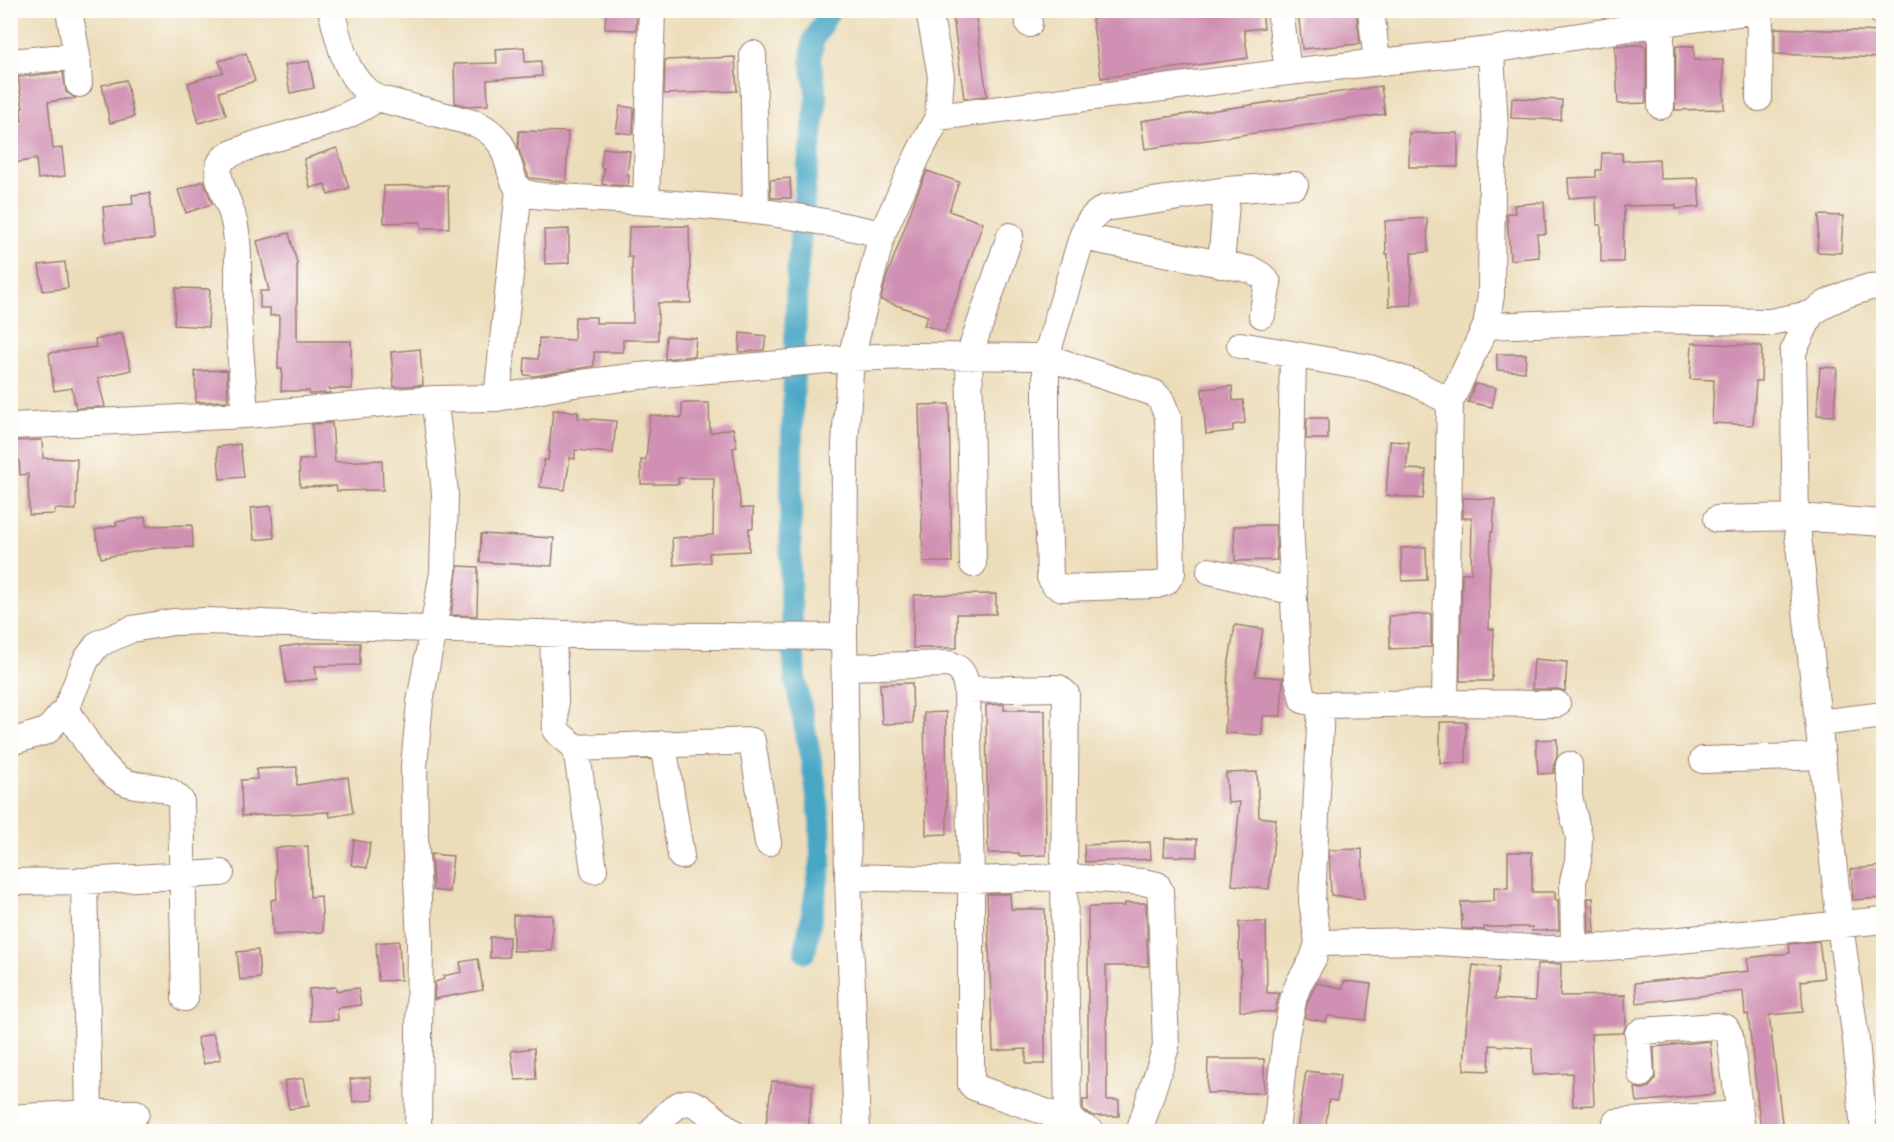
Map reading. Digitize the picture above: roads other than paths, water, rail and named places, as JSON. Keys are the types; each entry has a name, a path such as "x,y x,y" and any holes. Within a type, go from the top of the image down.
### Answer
{"street":[{"path":"69,10 79,84"},
{"path":"331,10 353,78 363,90 377,98 477,124 490,130 499,140 514,183 519,189 543,196 646,201 756,211 821,221 882,234"},
{"path":"646,201 652,10"},
{"path":"857,1131 848,877 844,637 845,443 851,357 882,234 938,117 941,76 929,10"},
{"path":"1280,10 1288,72"},
{"path":"1371,10 1377,62"},
{"path":"938,117 1288,72 1491,50 1586,22 1661,23 1760,10 1759,98"},
{"path":"1880,10 1884,15"},
{"path":"1661,23 1661,106"},
{"path":"1445,703 1450,402 1486,326 1491,295 1492,182 1496,131 1491,50"},
{"path":"753,54 756,211"},
{"path":"10,62 76,56"},
{"path":"245,415 238,310 238,248 231,211 218,174 219,166 223,158 231,154 276,137 347,116 361,110 377,98"},
{"path":"10,426 245,415 434,399 497,398 574,384 639,376 851,357 1046,357 1154,393 1161,400 1168,417 1172,573 1166,582 1156,585 1063,588 1054,585 1050,577 1046,357 1082,237 1088,221 1105,208 1227,190 1295,185"},
{"path":"497,398 519,189"},
{"path":"1221,264 1227,190"},
{"path":"973,564 969,356 1010,236"},
{"path":"1082,237 1252,270 1268,283 1262,315"},
{"path":"1864,1131 1856,1040 1840,925 1796,518 1793,352 1811,315 1827,303 1870,287 1884,286"},
{"path":"1486,326 1640,320 1770,321 1811,315"},
{"path":"1240,345 1381,371 1417,384 1450,402"},
{"path":"1293,355 1290,522 1299,690 1304,700 1321,705 1557,704"},
{"path":"418,1131 420,942 414,766 420,702 443,572 444,534 442,463 434,399"},
{"path":"1717,519 1796,518 1884,523"},
{"path":"1210,571 1294,592"},
{"path":"10,742 47,731 66,709 86,660 98,644 132,629 173,622 205,621 553,634 844,637"},
{"path":"553,634 556,731 576,748 594,870"},
{"path":"845,667 948,664 960,669 966,680 971,880 971,1084 1092,1131"},
{"path":"967,690 1059,688 1066,694 1064,878 1068,1120"},
{"path":"1276,1131 1286,1034 1294,996 1308,970 1318,943 1312,901 1321,705"},
{"path":"66,709 107,770 129,784 163,788 174,792 181,801 185,998"},
{"path":"1818,723 1884,715"},
{"path":"576,748 753,741 768,843"},
{"path":"663,744 681,856"},
{"path":"1703,760 1822,756"},
{"path":"1569,765 1569,797 1579,837 1578,861 1573,881 1574,948"},
{"path":"10,882 84,881 221,873"},
{"path":"848,877 971,880 1064,878 1143,882 1157,885 1160,891 1166,1047 1139,1131"},
{"path":"84,881 89,1113"},
{"path":"1318,943 1421,941 1528,948 1609,947 1884,920"},
{"path":"1616,1122 1741,1123 1730,1036 1726,1028 1717,1026 1642,1031 1638,1034 1641,1074"},
{"path":"652,1131 668,1111 682,1102 693,1102 732,1131"},
{"path":"10,1118 89,1113 136,1113"}],"waterway":[{"path":"805,952 821,862 820,822 815,781 795,677 790,581 792,439 797,275 806,178 817,99 811,61 813,41 830,10"}]}
